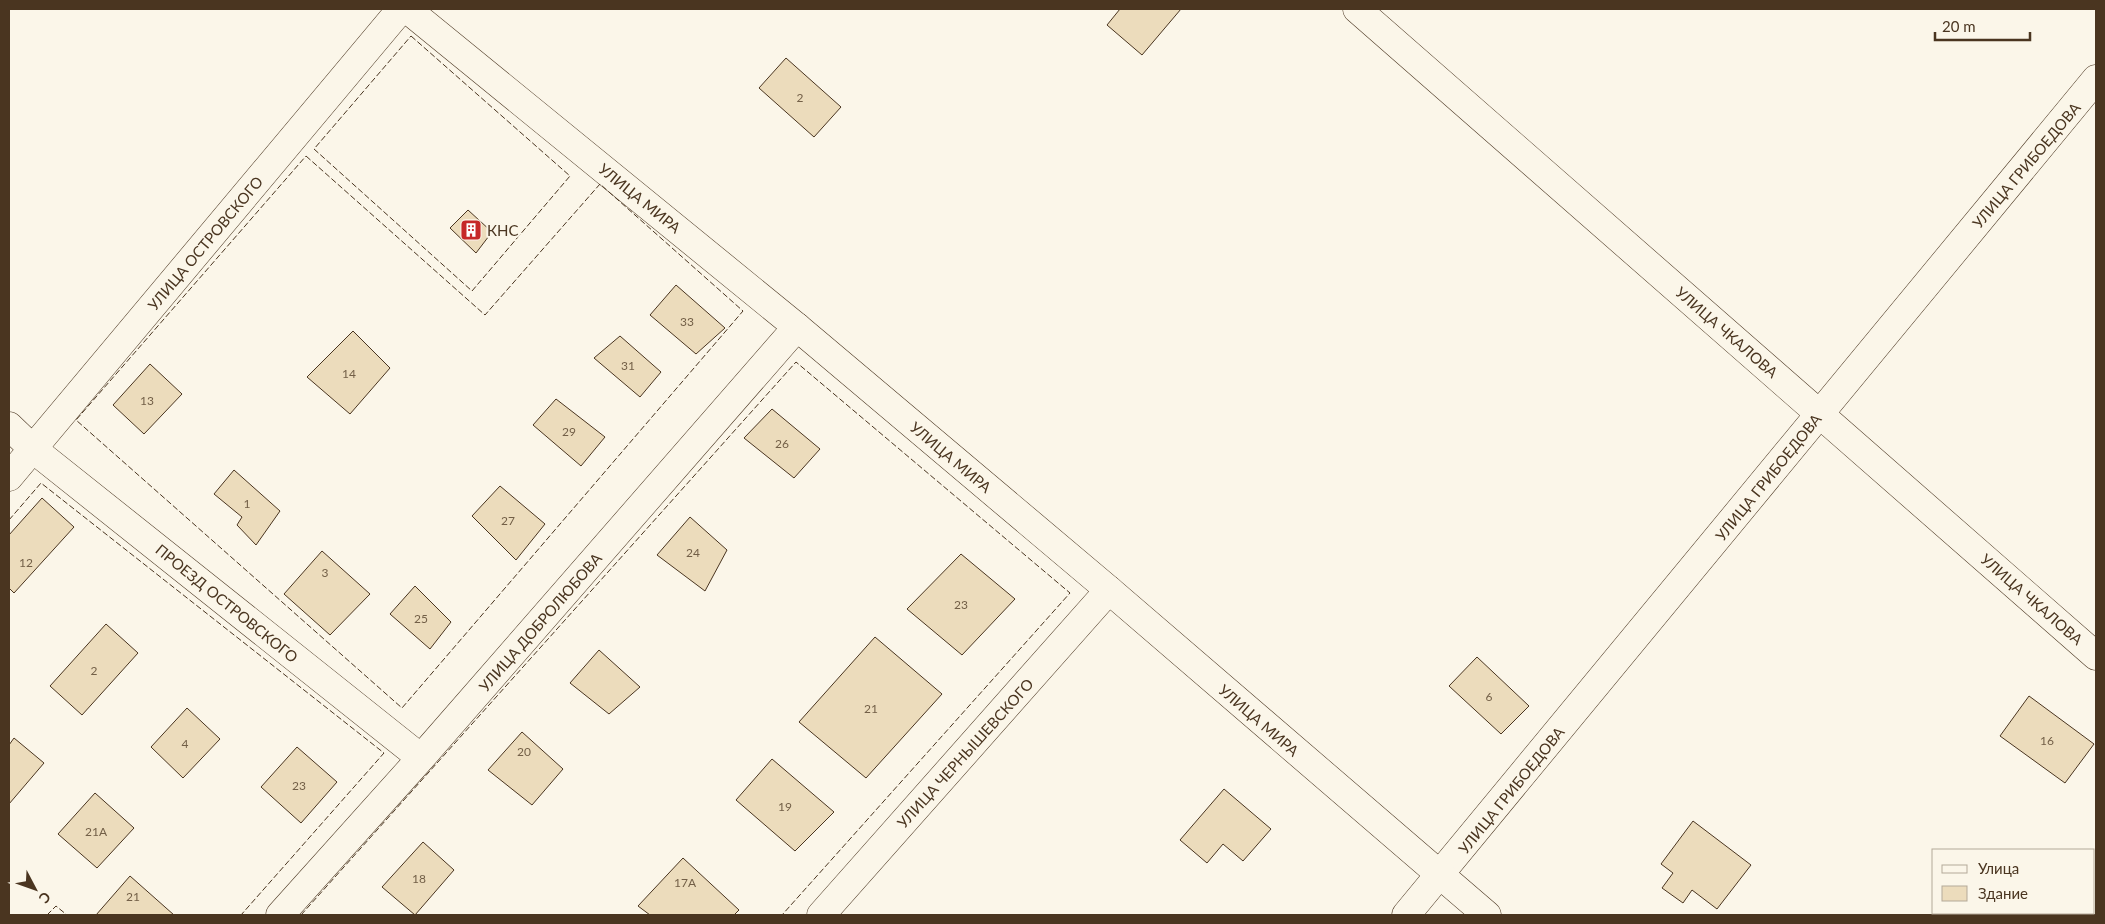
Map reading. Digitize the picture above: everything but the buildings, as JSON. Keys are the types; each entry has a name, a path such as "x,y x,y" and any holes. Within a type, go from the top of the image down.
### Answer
{"street":[{"name":"УЛИЦА ОСТРОВСКОГО","path":"9,477 401,9"},
{"name":"УЛИЦА МИРА","path":"408,9 797,327 1109,590 1487,915"},
{"name":"УЛИЦА ЧКАЛОВА","path":"1357,9 1821,413 2096,656"},
{"name":"УЛИЦА ГРИБОЕДОВА","path":"1406,915 2096,80"},
{"name":"УЛИЦА ДОБРОЛЮБОВА","path":"280,915 421,758 797,327"},
{"name":"ПРОЕЗД ОСТРОВСКОГО","path":"9,426 33,449 421,758"},
{"name":"УЛИЦА ЧЕРНЫШЕВСКОГО","path":"821,915 1109,590"}],"fence":[{"path":"411,36 570,176 472,291 314,149 411,36"},
{"path":"306,156 485,315 600,184 743,311 402,708 76,420 306,156"},
{"path":"301,915 796,362 1070,593 782,915"},
{"path":"9,520 41,483 384,753 241,915"},
{"path":"47,915 56,906 67,915"}],"place":[{"name":"КНС","path":"471,230"}]}
